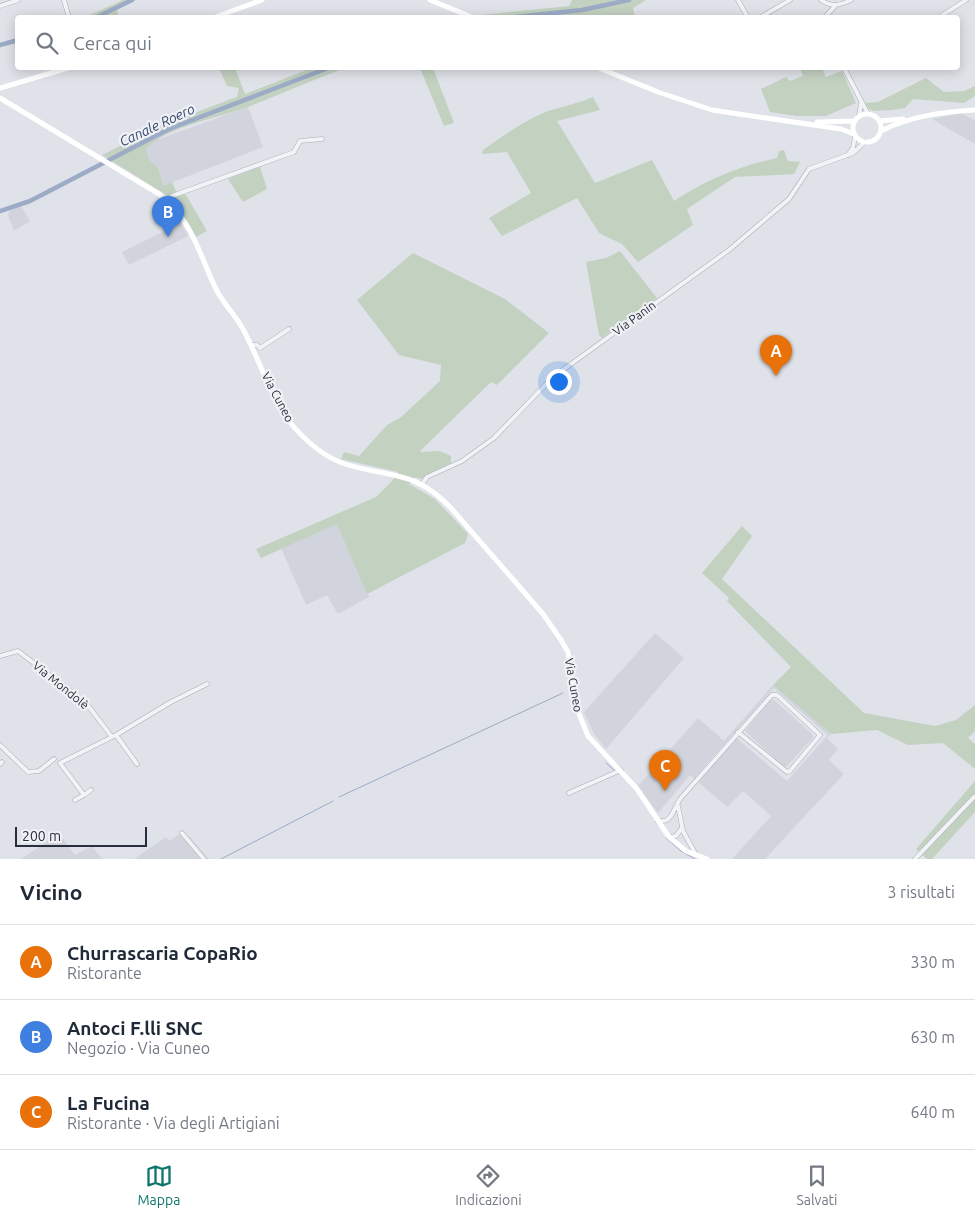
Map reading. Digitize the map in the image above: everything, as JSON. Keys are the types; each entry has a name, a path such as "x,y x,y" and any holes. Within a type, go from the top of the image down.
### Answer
{"street":[{"path":"0,6 18,0"},
{"path":"64,0 68,15"},
{"path":"221,15 262,0"},
{"path":"430,0 467,15"},
{"path":"738,0 746,15"},
{"path":"764,15 790,0"},
{"path":"821,0 836,6"},
{"path":"825,15 836,6 851,0"},
{"path":"943,15 966,0"},
{"path":"1,88 61,70"},
{"path":"604,70 658,92 712,110 841,129 865,142 876,139 881,131 916,118"},
{"path":"845,70 868,114 879,121 975,110"},
{"name":"Via Cuneo","path":"1,88 2,100 108,164 176,208 188,227 217,293 238,320 291,424 310,444 343,463 396,475 422,484 451,508 543,614 561,640 568,652 582,724 596,746 621,770 637,789 669,838 686,850 707,859"},
{"path":"859,116 861,101"},
{"path":"799,122 854,121 859,116 868,114"},
{"path":"848,155 853,148 855,135 854,121"},
{"path":"879,121 881,131"},
{"path":"167,201 172,196 294,152 300,141 322,138"},
{"name":"Via Panin","path":"422,484 427,477 462,461 494,438 554,377 740,241 789,199 809,169 853,153 865,142"},
{"path":"256,356 260,348 289,329"},
{"path":"251,345 257,345 260,348"},
{"name":"Via Mondolè","path":"0,656 18,651 86,704 137,764"},
{"path":"84,794 60,763 114,736 171,702 207,684"},
{"path":"658,822 668,819 738,732 772,695 775,695 820,735 790,771 786,772 738,732"},
{"path":"0,745 28,772 40,771 54,759"},
{"path":"570,793 621,770"},
{"path":"75,800 91,790"},
{"path":"914,859 975,796"},
{"path":"678,805 681,825 695,853"},
{"path":"668,819 681,825"},
{"path":"669,838 676,836 681,825"},
{"path":"182,833 204,859"}],"shaded area":[{"path":"248,107 263,147 163,186 158,167 149,160 146,149 154,141"},
{"path":"961,113 975,121 975,144 932,119"},
{"path":"21,206 30,221 14,231 8,215 11,208"},
{"path":"181,223 188,236 129,265 122,252"},
{"path":"337,523 369,597 338,614 327,595 306,605 281,548"},
{"path":"655,633 684,658 606,749 593,732 584,712"},
{"path":"773,685 831,734 827,738 838,749 829,760 844,774 765,859 732,859 771,816 743,791 727,807 690,775 658,813 638,786 698,718 724,741","holes":["774,688 828,735 787,781 736,738 700,780 696,776"]},
{"path":"771,700 774,700 812,734 813,738 784,767 745,731"},
{"path":"184,831 209,859 134,859 166,837 169,841"},
{"path":"59,834 75,855 92,846 102,859 21,859"}],"green space":[{"path":"123,0 136,0 117,10 118,15 89,15"},
{"path":"572,0 646,0 633,8 635,15 482,15 569,6"},
{"path":"220,70 236,70 245,94 307,70 340,70 248,107 167,134 146,149 149,160 158,167 163,186 172,182 176,191 186,195 207,231 196,237 173,199 102,155 170,122 237,97 239,88 227,86"},
{"path":"421,70 434,70 454,123 444,126"},
{"path":"801,70 823,70 826,77 842,71 856,103 826,116 797,116 770,112 761,89 786,77 790,81 803,76"},
{"path":"926,78 944,92 964,91 975,86 975,96 964,103 913,99 905,108 892,110 874,111 869,109 865,103 878,102"},
{"path":"593,97 600,110 557,121 595,183 652,160 674,201 723,175 749,165 777,158 779,151 784,150 788,161 800,162 794,174 735,177 687,209 693,225 638,262 622,244 599,233 577,198 502,236 489,218 531,193 507,152 482,154 483,150 535,117"},
{"path":"260,167 267,189 243,202 228,179"},
{"path":"620,251 657,298 602,338 599,335 586,262 606,258"},
{"path":"413,253 505,299 549,333 497,385 491,382 420,451 440,451 451,456 451,463 421,479 415,477 409,484 435,499 468,534 465,543 367,594 337,524 261,558 256,549 376,497 398,472 341,459 344,452 359,456 387,425 400,418 440,381 441,365 399,355 357,300"},
{"path":"742,526 752,536 722,579 864,713 935,726 956,720 975,705 975,731 968,738 975,744 975,769 943,743 908,745 877,730 831,734 773,685 791,667 727,601 729,598 702,573"},
{"path":"975,781 975,812 932,859 927,859 916,849"}],"waterway":[{"path":"101,15 132,0"},
{"name":"Canale Roero","path":"534,15 582,10 629,0"},
{"path":"0,45 15,41"},
{"name":"Canale Roero","path":"0,211 30,201 169,129 323,70"},
{"path":"339,797 563,693"},
{"path":"606,763 615,771"},
{"path":"221,859 333,801"},
{"path":"666,838 681,851 695,859"}],"place":[{"name":"Antoci F.lli SNC","path":"168,237"},
{"name":"Churrascaria CopaRio","path":"776,376"},
{"name":"La Fucina","path":"665,791"}]}
